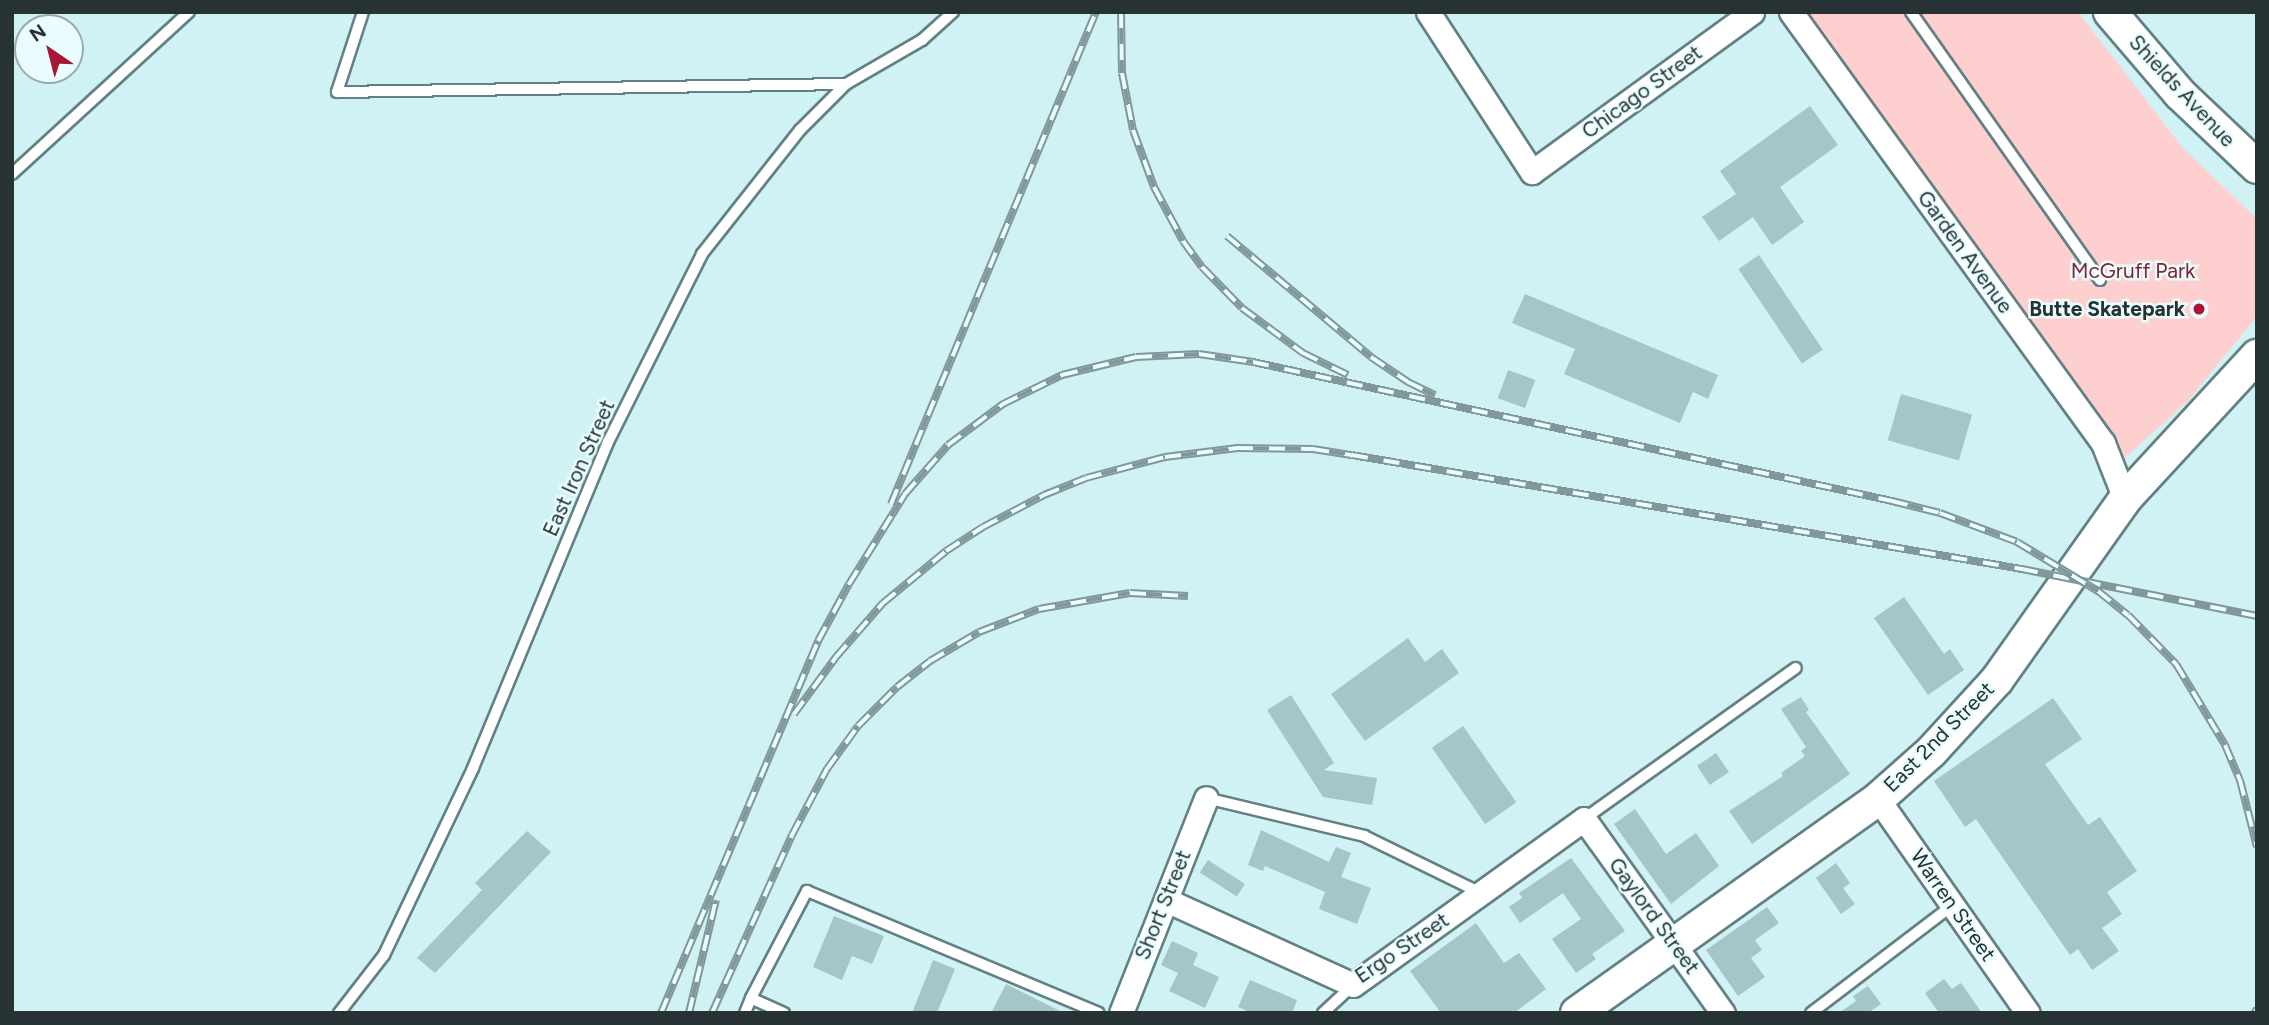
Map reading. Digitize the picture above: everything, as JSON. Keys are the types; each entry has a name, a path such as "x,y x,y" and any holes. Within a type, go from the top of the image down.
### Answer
{"street":[{"name":"Chicago Street","path":"1428,12 1532,172 1752,12"},
{"name":"Garden Avenue","path":"1791,12 2103,443 2124,499"},
{"name":"Shields Avenue","path":"2110,12 2180,94 2257,167"},
{"name":"East 2nd Street","path":"1577,1013 1878,799 1956,726 1997,680 2124,499 2257,356"},
{"name":"Short Street","path":"1121,1013 1206,798"},
{"name":"Warren Street","path":"1878,799 2028,1013"},
{"name":"Ergo Street","path":"1166,900 1353,985 1584,819"},
{"name":"Gaylord Street","path":"1584,819 1723,1013"}],"lane":[{"path":"12,174 189,12"},
{"path":"363,12 337,92 846,84"},
{"name":"East Iron Street","path":"340,1013 384,955 467,780 608,442 702,254 800,130 846,84 922,40 953,12"},
{"path":"1911,12 2100,280"},
{"path":"1584,819 1796,668"},
{"path":"1206,798 1364,836 1481,893"},
{"path":"745,1013 807,891 1099,1013"},
{"path":"1811,1013 1954,904"},
{"path":"1323,1013 1353,985"},
{"path":"751,998 784,1013"}],"green space":[{"name":"McGruff Park","path":"1793,12 2078,12 2183,148 2257,219 2257,316 2188,401 2118,464"}],"building":[{"path":"1810,106 1838,145 1780,187 1804,222 1772,245 1753,217 1719,241 1702,217 1736,194 1720,171"},
{"path":"1759,255 1823,350 1802,363 1738,269"},
{"path":"1525,294 1718,375 1708,399 1693,392 1680,423 1564,374 1575,349 1512,323"},
{"path":"1508,370 1535,380 1525,408 1498,398"},
{"path":"1901,394 1972,414 1959,461 1888,440"},
{"path":"1904,597 1944,654 1950,649 1964,670 1928,695 1874,618"},
{"path":"1408,638 1425,662 1442,649 1459,673 1365,741 1331,694"},
{"path":"1291,695 1334,763 1324,770 1377,778 1372,805 1323,797 1267,710"},
{"path":"1801,697 1809,710 1806,712 1850,774 1752,844 1729,811 1783,776 1781,773 1805,756 1801,751 1806,747 1781,709"},
{"path":"2053,698 2082,739 2045,764 2088,825 2100,817 2137,871 2107,892 2122,914 2102,928 2119,951 2092,970 2078,949 2070,955 1976,819 1965,827 1934,781"},
{"path":"1463,726 1516,802 1485,824 1432,748"},
{"path":"1716,753 1729,772 1710,785 1697,766"},
{"path":"1635,809 1666,854 1696,833 1719,866 1671,904 1614,824"},
{"path":"1261,830 1329,862 1336,847 1351,853 1341,877 1371,888 1357,924 1319,909 1325,892 1265,866 1263,871 1248,865"},
{"path":"527,831 551,852 435,973 417,958 482,890 475,883"},
{"path":"1571,858 1625,931 1592,954 1596,959 1576,973 1552,939 1581,919 1563,893 1520,923 1509,907 1522,898 1519,893"},
{"path":"1208,860 1245,884 1237,897 1200,873"},
{"path":"1836,863 1850,883 1843,888 1855,904 1841,914 1816,878"},
{"path":"1767,907 1779,923 1755,940 1762,950 1751,958 1765,977 1738,996 1706,950"},
{"path":"834,916 884,936 872,964 852,956 842,980 813,967"},
{"path":"1476,923 1504,963 1519,953 1546,989 1514,1013 1441,1013 1410,971"},
{"path":"1172,941 1198,953 1193,965 1219,977 1205,1008 1169,991 1178,973 1161,965"},
{"path":"933,960 955,969 937,1013 912,1013"},
{"path":"1944,979 1952,989 1961,983 1982,1013 1939,1013 1925,993"},
{"path":"1250,980 1297,1000 1292,1013 1252,1013 1238,1007"},
{"path":"1006,984 1064,1013 991,1013"},
{"path":"1868,986 1881,1004 1868,1013 1839,1013 1856,1001 1853,996"}],"railway":[{"path":"891,504 1096,12"},
{"path":"1121,12 1122,73 1133,130 1154,187 1183,241 1202,267 1242,308 1303,353 1348,375"},
{"path":"1227,236 1371,357 1408,382 1435,395"},
{"path":"661,1013 818,641 849,584 905,494 948,445 1003,404 1062,375 1136,357 1199,354 1253,362 1892,501 1940,513 2017,542 2098,591 2128,615 2176,664 2225,745 2240,780 2257,847"},
{"path":"794,714 836,657 883,603 946,551 983,527 1044,495 1086,478 1165,457 1237,448 1313,449 1352,455 2022,569 2257,616"},
{"path":"712,1013 792,835 827,769 858,726 897,687 930,661 979,632 1039,609 1130,593 1188,596"},
{"path":"689,1013 716,900"},
{"path":"2255,1013 2257,1008"}],"place":[{"name":"Butte Skatepark","path":"2199,309"}]}
